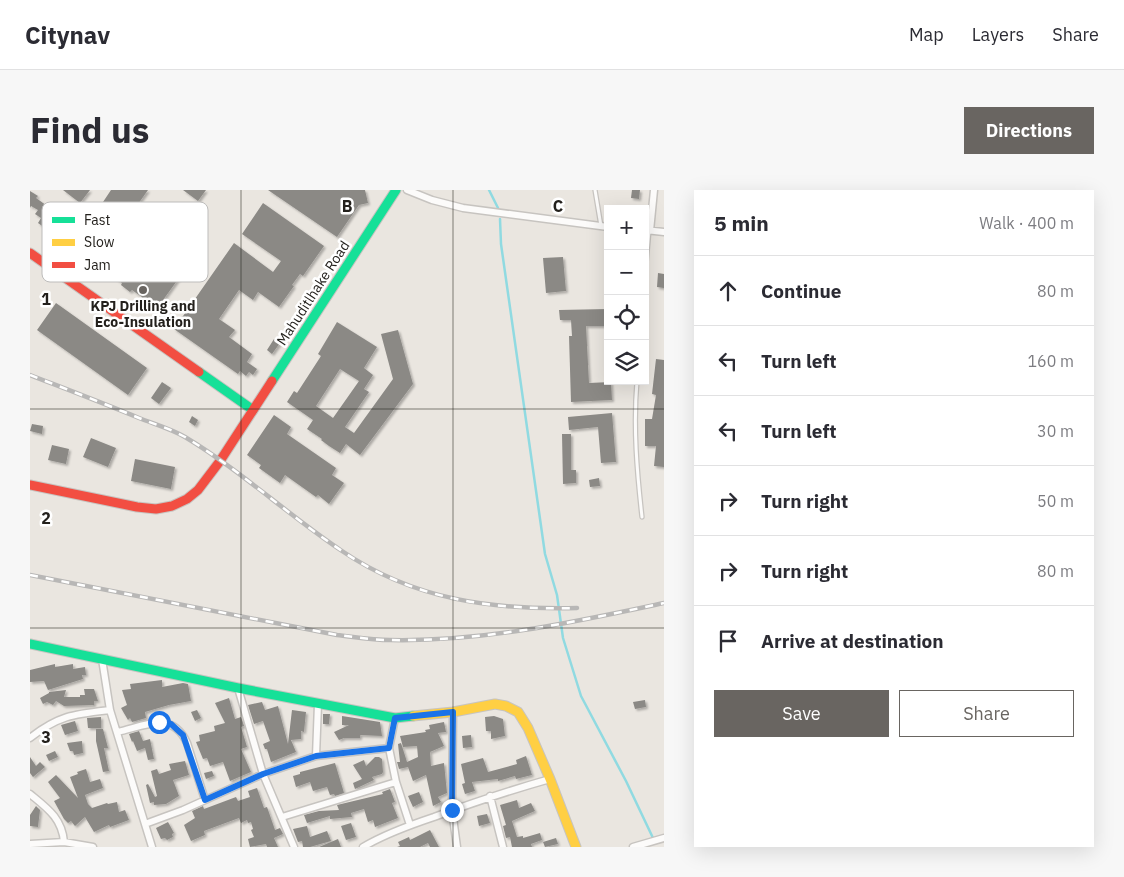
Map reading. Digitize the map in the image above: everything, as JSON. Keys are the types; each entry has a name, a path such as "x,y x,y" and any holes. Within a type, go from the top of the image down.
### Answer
{"street":[{"name":"Mahuditlhake Road","path":"30,485 137,507 156,509 172,506 187,500 198,490 220,461 396,190"},
{"path":"407,190 432,200 495,214 509,214 604,227"},
{"path":"649,219 654,190"},
{"path":"649,230 664,232"},
{"path":"30,253 42,261"},
{"path":"71,282 253,410"},
{"path":"30,644 238,688 395,718 453,712 495,704 506,706 518,712 528,728 576,847"},
{"path":"102,659 110,710 152,847"},
{"path":"238,688 263,774 294,847"},
{"path":"316,756 318,704"},
{"path":"30,738 49,724 62,718 78,713 110,710"},
{"path":"453,712 452,810 457,847"},
{"path":"395,718 389,748 396,782 410,825"},
{"path":"117,732 159,722 167,722 176,726 187,743 205,800"},
{"path":"146,824 263,774 316,756 389,748"},
{"path":"363,847 410,825 490,796 550,779"},
{"path":"282,817 396,782"},
{"path":"30,794 56,817 63,833 64,842"},
{"path":"490,796 503,847"},
{"path":"633,847 664,838"},
{"path":"30,844 45,845 64,842 93,847"}],"lane":[{"path":"595,190 604,223"},
{"path":"637,385 634,415 636,464 642,518"}],"building":[{"path":"63,190 90,190 81,202"},
{"path":"111,190 148,190 140,202 103,202"},
{"path":"183,190 206,190 198,201"},
{"path":"268,190 365,190 368,203 359,205 337,237"},
{"path":"632,190 640,190 639,199 631,198"},
{"path":"30,191 38,196 36,198 42,202 42,226 38,223 41,218 35,214 38,210 31,206 30,208"},
{"path":"263,203 324,246 303,276 300,274 279,307 258,292 253,300 239,290 219,319 235,330 229,337 252,354 247,362 257,369 253,375 249,372 246,376 240,371 238,374 174,329 234,243 273,272 281,261 242,234"},
{"path":"563,257 566,291 546,293 543,258"},
{"path":"658,273 664,274 664,288 657,287"},
{"path":"120,282 176,282 158,307 151,303 150,305 132,290 130,292 121,285"},
{"path":"56,303 147,368 128,395 37,330"},
{"path":"604,309 604,326 586,326 589,383 604,382 604,385 611,385 612,400 571,402 569,336 572,336 571,320 560,320 559,310"},
{"path":"337,322 377,347 364,368 373,375 364,389 369,392 345,427 354,433 393,379 381,334 398,330 413,384 360,455 346,444 340,453 329,446 307,429 313,420 287,402 294,391 297,393 321,356 318,354","holes":["340,369 359,381 333,418 316,406"]},
{"path":"274,339 280,343 272,354 267,350"},
{"path":"656,359 664,360 664,467 654,466 656,446 645,446 645,419 652,419 656,395 652,394"},
{"path":"162,382 171,388 159,404 151,398"},
{"path":"612,413 616,462 601,463 598,427 569,430 568,417"},
{"path":"274,415 291,427 287,434 336,468 332,475 344,483 329,504 285,475 280,483 259,468 261,465 247,455"},
{"path":"192,416 198,420 195,426 189,422"},
{"path":"32,424 43,426 42,434 30,431"},
{"path":"562,434 571,434 571,470 576,470 576,483 563,484"},
{"path":"91,438 116,448 108,467 83,457"},
{"path":"52,445 69,449 66,464 48,460"},
{"path":"135,459 175,467 171,489 131,481"},
{"path":"599,478 600,486 590,487 589,480"},
{"path":"55,664 55,667 73,664 73,669 85,667 86,675 82,675 83,679 48,690 44,681 30,682 30,670"},
{"path":"162,680 162,687 183,683 188,684 191,701 145,712 146,718 132,722 130,718 128,720 121,708 127,705 122,690 131,689 130,684"},
{"path":"84,689 94,689 98,701 94,701 94,705 64,706 56,701 53,705 47,702 43,704 40,698 49,692 66,690 64,697 80,697 80,695 85,695"},
{"path":"229,698 235,719 241,717 244,726 241,727 247,747 241,749 251,772 230,781 223,762 210,766 207,758 203,759 196,742 200,741 199,735 215,731 214,726 225,723 215,703"},
{"path":"645,700 646,707 635,709 633,702"},
{"path":"262,702 265,710 278,706 288,744 292,710 306,712 304,732 301,731 301,739 291,740 296,752 271,762 267,749 265,749 263,744 270,741 263,721 254,724 248,705"},
{"path":"197,710 201,718 195,721 191,712"},
{"path":"323,714 330,714 329,724 323,724"},
{"path":"342,716 380,722 382,736 360,735 360,738 344,738 339,740 334,732 349,725 342,725"},
{"path":"494,716 503,719 505,736 491,739 491,731 486,731 485,717"},
{"path":"101,717 101,728 88,728 87,718"},
{"path":"75,721 78,731 65,735 61,725"},
{"path":"444,722 446,732 438,733 444,746 430,752 431,766 444,763 447,793 438,797 441,802 433,806 426,775 413,781 408,767 399,769 397,762 400,762 398,744 401,743 407,762 418,757 417,746 403,747 400,736 426,732 425,730 430,729 429,725"},
{"path":"96,729 103,729 108,748 104,748 109,771 103,772 96,741"},
{"path":"139,731 143,741 150,739 154,759 148,760 145,748 137,751 132,742 129,734"},
{"path":"471,735 472,747 463,748 462,736"},
{"path":"82,741 83,753 74,755 67,743"},
{"path":"55,751 58,757 49,761 46,755"},
{"path":"526,756 532,775 516,779 515,776 498,781 498,779 472,782 475,791 465,794 462,784 465,783 461,764 483,758 488,772 517,764 516,760"},
{"path":"30,757 36,766 40,762 45,767 33,777 30,773"},
{"path":"375,757 382,759 382,774 372,777 374,780 355,789 353,783 362,779 353,765 364,760 366,766"},
{"path":"185,761 189,775 173,780 179,796 166,804 154,805 154,802 150,803 146,785 148,784 155,797 157,796 151,771 157,769 159,774 171,770 169,764"},
{"path":"335,763 344,793 335,796 334,794 330,795 327,787 313,791 310,782 296,787 293,776 300,774 300,772"},
{"path":"86,769 90,782 100,779 103,788 85,795 88,804 92,808 117,802 119,812 125,810 129,820 110,827 109,825 94,832 85,817 75,826 71,821 68,823 64,819 54,801 60,798 48,782 56,775 78,798 70,777"},
{"path":"212,771 214,776 206,779 204,773"},
{"path":"257,788 264,808 267,807 275,830 280,828 283,834 274,838 278,847 267,847 266,844 250,847 248,839 254,837 251,830 253,829 251,822 248,823 247,820 241,823 239,818 204,831 205,835 191,841 184,825 195,818 192,811 203,806 204,809 236,797 238,801 250,797 248,791"},
{"path":"390,789 395,802 392,803 398,818 375,827 373,820 368,822 364,809 351,813 352,817 330,819 330,816 307,823 304,815 319,811 339,810 337,805 383,794 382,792"},
{"path":"419,792 423,802 413,807 408,796"},
{"path":"517,800 519,808 531,803 535,811 512,821 517,837 523,836 523,838 540,833 542,840 531,844 532,847 512,847 510,837 506,838 503,826 506,825 500,805"},
{"path":"36,806 40,810 38,827 30,826 30,815"},
{"path":"487,814 490,823 479,826 477,816"},
{"path":"168,822 174,833 172,834 173,837 167,840 165,838 161,839 156,828"},
{"path":"351,823 356,837 346,840 341,826"},
{"path":"307,826 310,837 327,831 331,841 303,847 302,841 298,842 293,829"},
{"path":"430,830 439,847 430,847 428,843 420,847 397,847 400,846 398,842 409,837 410,840"},
{"path":"556,838 558,844 545,847 543,842"},
{"path":"338,839 341,847 319,847"}],"waterway":[{"path":"489,190 498,208"},
{"path":"500,219 501,244 545,554 557,595 563,638 581,696 626,781 653,838"}],"railway":[{"path":"30,375 185,437 225,464 342,551 369,568 397,581 455,599 484,604 515,607 577,608"},
{"path":"30,575 337,635 384,640 425,640 494,634 562,624 664,603"}],"traffic: fast":[{"path":"272,381 396,190"},
{"path":"199,372 253,410"},
{"path":"30,644 238,688 395,718 413,716"}],"traffic: slow":[{"path":"413,716 453,712 495,704 506,706 518,712 528,728 550,779 576,847"}],"traffic: jam":[{"path":"30,253 42,261"},
{"path":"71,282 199,372"},
{"path":"30,485 137,507 156,509 172,506 187,499 198,490 220,461 272,381"}],"place":[{"name":"KPJ Drilling and Eco-Insulation","path":"143,290"}],"route":[{"path":"159,722 167,722 176,726 183,735 205,800 263,774 316,756 389,748 395,718 453,712 452,810"}]}
